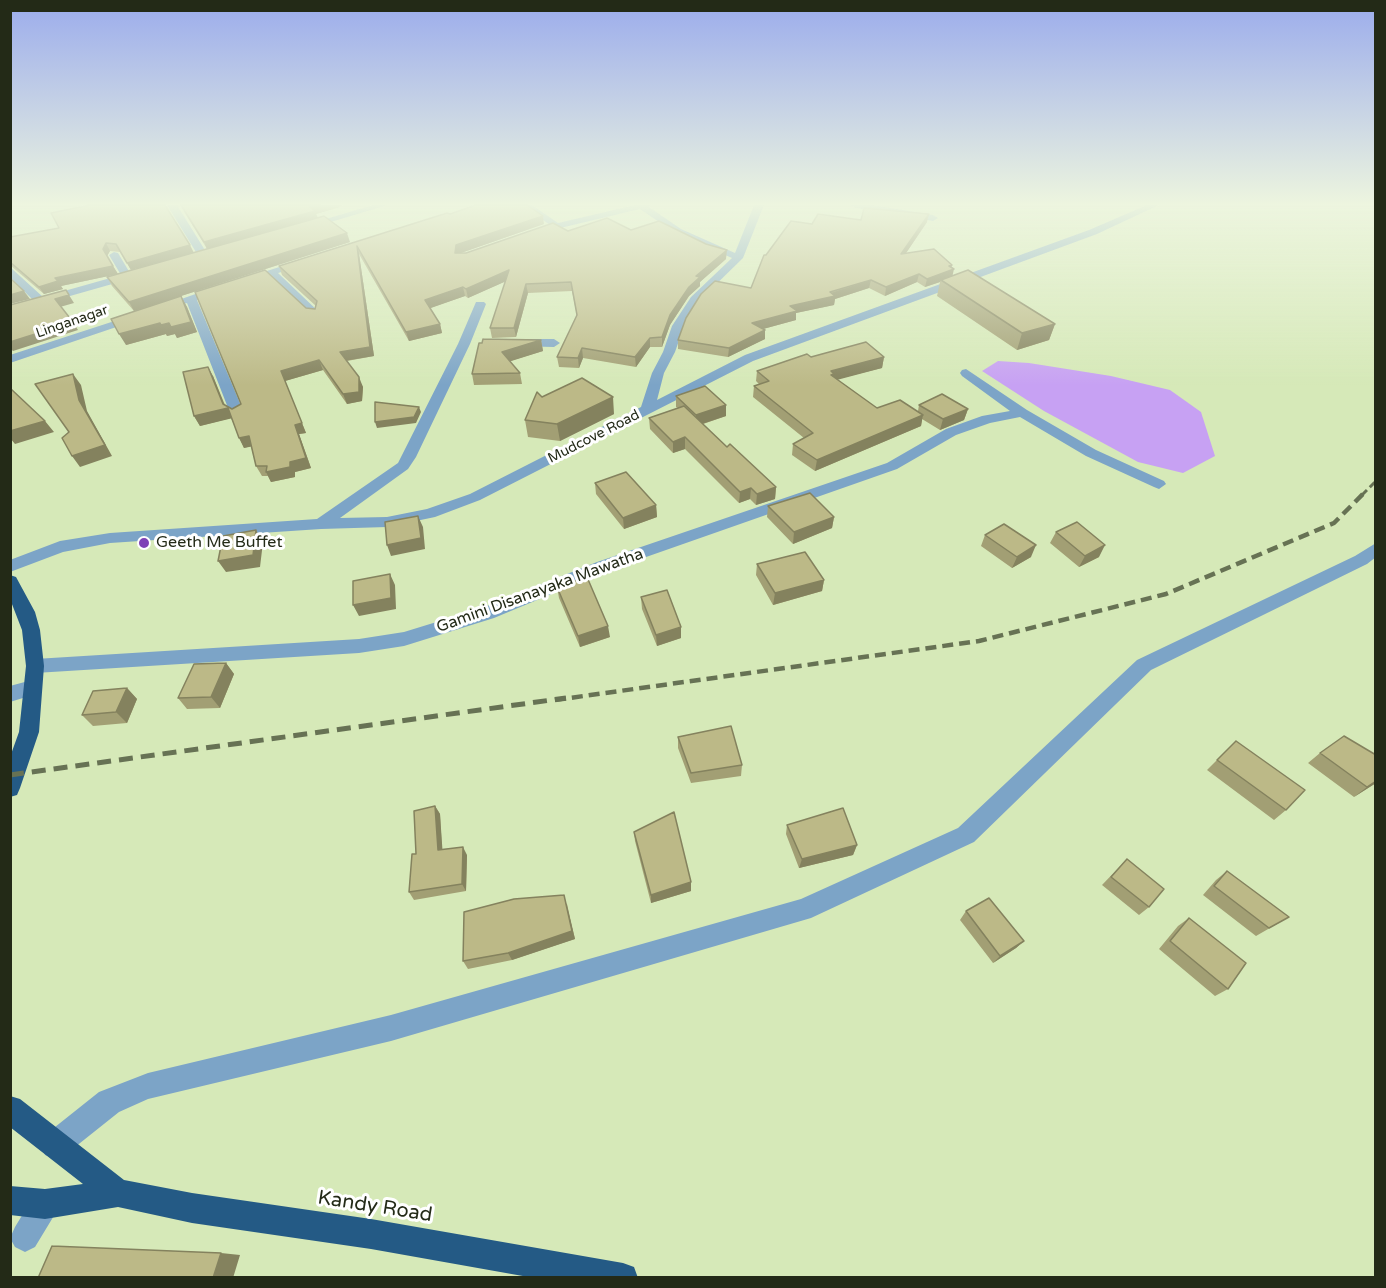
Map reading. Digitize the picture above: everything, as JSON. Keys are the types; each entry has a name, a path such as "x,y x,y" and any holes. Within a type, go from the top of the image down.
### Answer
{"highway":[{"path":"10,581 31,630 35,666 29,732 10,788"},
{"name":"Kandy Road","path":"10,1109 118,1193"},
{"name":"Kandy Road","path":"10,1200 45,1204 118,1193 192,1208 371,1234 624,1278"}],"street":[{"path":"120,265 127,277"},
{"name":"Linganagar","path":"10,359 292,265"},
{"path":"647,410 658,373 669,352 678,326 695,299 731,265"},
{"name":"Mudcove Road","path":"10,566 60,547 110,538 321,524 387,522 430,513 475,497 748,358 1002,265"},
{"path":"10,270 41,301"},
{"path":"10,310 149,270"},
{"path":"270,272 315,314"},
{"path":"191,298 237,413"},
{"path":"321,524 403,466 469,344 480,304"},
{"path":"509,344 554,343"},
{"path":"966,373 1022,413 1091,453 1160,484"},
{"name":"Gamini Disanayaka Mawatha","path":"35,666 359,646 404,639 488,613 603,566 892,466 951,432 987,419 1022,413"},
{"path":"55,1145 109,1102 148,1086 391,1028 803,910 966,835 1144,665 1361,561 1376,548"},
{"path":"10,694 32,687"},
{"path":"25,1237 45,1204"}],"shaded area":[{"path":"998,361 1029,363 1111,376 1170,390 1201,412 1215,456 1183,473 1138,462 1044,411 982,371"}],"building":[{"path":"14,265 113,266 55,278 58,281 39,287"},
{"path":"149,265 246,265 129,302 107,277"},
{"path":"359,265 370,347 340,352 359,377 359,392 343,394 319,360 281,371 302,423 295,425 306,458 290,462 290,467 266,472 267,466 256,466 249,436 239,438 228,408 194,416 183,372 208,367 223,404 232,409 241,404 195,292 265,270 306,308 315,309 317,301 279,266"},
{"path":"368,265 709,265 696,276 700,277 689,287 670,315 662,337 650,338 635,357 582,348 578,358 557,357 577,315 571,282 526,284 514,328 490,328 509,270 466,289 463,287 425,300 440,324 406,332"},
{"path":"760,265 952,265 949,266 954,269 927,279 919,274 886,287 871,280 830,292 835,296 790,306 797,311 752,323 765,330 729,348 678,340 686,318 701,294 715,281 751,288"},
{"path":"968,270 1055,324 1022,333 941,280"},
{"path":"10,278 24,291 10,295"},
{"path":"66,290 69,295 55,299 73,322 10,342 10,305"},
{"path":"181,296 191,322 171,327 169,323 161,325 160,323 119,334 111,319"},
{"path":"483,339 541,340 502,352 520,373 472,374 479,343 482,343"},
{"path":"866,342 884,357 831,371 834,374 831,375 877,408 900,400 923,415 817,460 793,444 813,433 754,386 769,381 757,371 807,354 811,357"},
{"path":"73,374 79,400 105,445 72,456 62,438 69,432 35,384"},
{"path":"582,378 613,397 557,424 525,420 537,392 542,397"},
{"path":"705,386 726,405 696,415 676,396"},
{"path":"11,389 45,421 10,431"},
{"path":"942,394 968,409 943,419 919,405"},
{"path":"375,402 419,407 414,417 375,422"},
{"path":"684,406 727,447 730,444 776,487 757,494 751,488 740,492 685,437 673,442 649,418"},
{"path":"626,472 656,505 623,518 595,483"},
{"path":"810,493 834,517 794,532 768,506"},
{"path":"418,516 421,538 387,545 385,522"},
{"path":"1077,522 1105,545 1085,556 1056,532"},
{"path":"1004,524 1036,545 1017,557 985,535"},
{"path":"256,530 253,555 218,561 223,536"},
{"path":"805,552 824,580 775,593 757,564"},
{"path":"390,574 391,598 353,605 353,581"},
{"path":"587,577 608,626 578,636 557,587"},
{"path":"667,590 681,627 656,635 641,597"},
{"path":"226,663 211,697 178,698 194,664"},
{"path":"127,688 116,712 82,715 93,691"},
{"path":"731,726 742,765 691,773 678,737"},
{"path":"1344,736 1376,755 1376,781 1367,787 1320,753"},
{"path":"1236,741 1305,790 1286,810 1217,760"},
{"path":"435,806 438,850 463,847 462,884 409,892 412,854 416,854 414,811"},
{"path":"843,808 857,845 802,859 787,825"},
{"path":"674,812 691,882 651,895 634,832"},
{"path":"1127,859 1164,889 1149,907 1111,877"},
{"path":"1227,871 1289,917 1269,928 1214,886"},
{"path":"564,895 572,931 508,953 463,961 464,912 514,899"},
{"path":"989,898 1024,941 1000,956 966,911"},
{"path":"1189,918 1246,963 1228,989 1170,941"},
{"path":"52,1246 221,1253 213,1278 38,1278"}],"railway":[{"path":"555,700 979,641 1166,594 1334,523 1376,481"},
{"path":"10,775 566,698"}],"place":[{"name":"Geeth Me Buffet","path":"144,543"}]}
